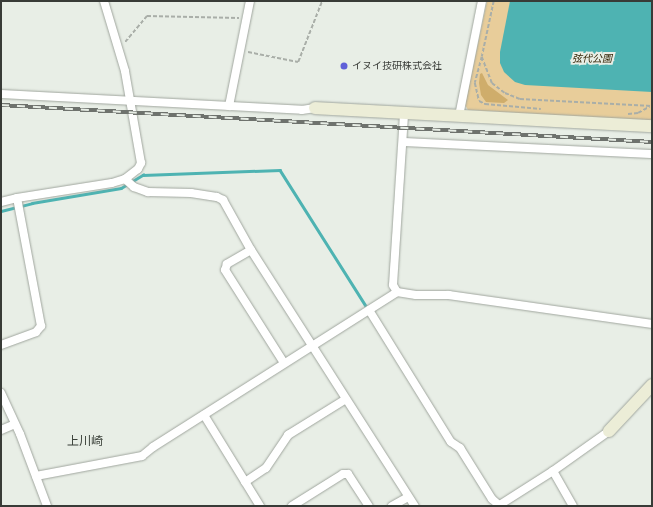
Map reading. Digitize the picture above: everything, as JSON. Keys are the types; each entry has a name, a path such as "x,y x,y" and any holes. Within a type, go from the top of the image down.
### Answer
{"street":[{"path":"1,202 17,198 112,183 124,179 138,169 141,164 130,100 119,50 104,1"},
{"path":"229,106 245,18 250,1"},
{"path":"459,116 482,1"},
{"path":"1,94 302,110 315,108 652,126"},
{"path":"397,292 393,285 404,113"},
{"path":"403,142 652,154"},
{"path":"124,179 134,188 148,192 191,193 220,198 226,204 251,250 414,506"},
{"path":"1,345 36,332 41,326 17,198"},
{"path":"251,250 227,264 225,270 284,363"},
{"path":"36,476 142,456 153,447 397,292 416,295 449,295 652,324"},
{"path":"368,310 451,442 460,448 492,499 499,506 609,431 652,384"},
{"path":"1,393 15,424 47,506"},
{"path":"245,482 266,468 288,435 346,399"},
{"path":"204,415 260,506"},
{"path":"1,430 15,424"},
{"path":"552,471 573,506"},
{"path":"292,506 344,474 348,474 369,506"},
{"path":"392,506 408,497"}],"path":[{"path":"239,50 298,62 322,1"},
{"path":"494,1 475,83 480,101 485,104 542,109"},
{"path":"119,50 147,16 245,18"},
{"path":"482,57 492,83 505,93 520,99 651,106"},
{"path":"621,114 638,113 651,106"}],"green space":[{"name":"弦代公園","path":"487,1 652,1 652,121 468,110 465,105"}],"shaded area":[{"path":"482,73 488,85 508,100 504,103 486,102 481,95 479,83 480,74"}],"water":[{"name":"弦代公園","path":"510,1 652,1 652,92 525,85 515,82 504,72 500,63 500,52"}],"waterway":[{"path":"1,211 32,203 121,188 143,175 280,170 366,306"}],"railway":[{"path":"1,105 652,142"}],"place":[{"name":"イヌイ技研株式会社","path":"344,66"}],"district":[{"name":"上川崎","path":"85,442"}]}
